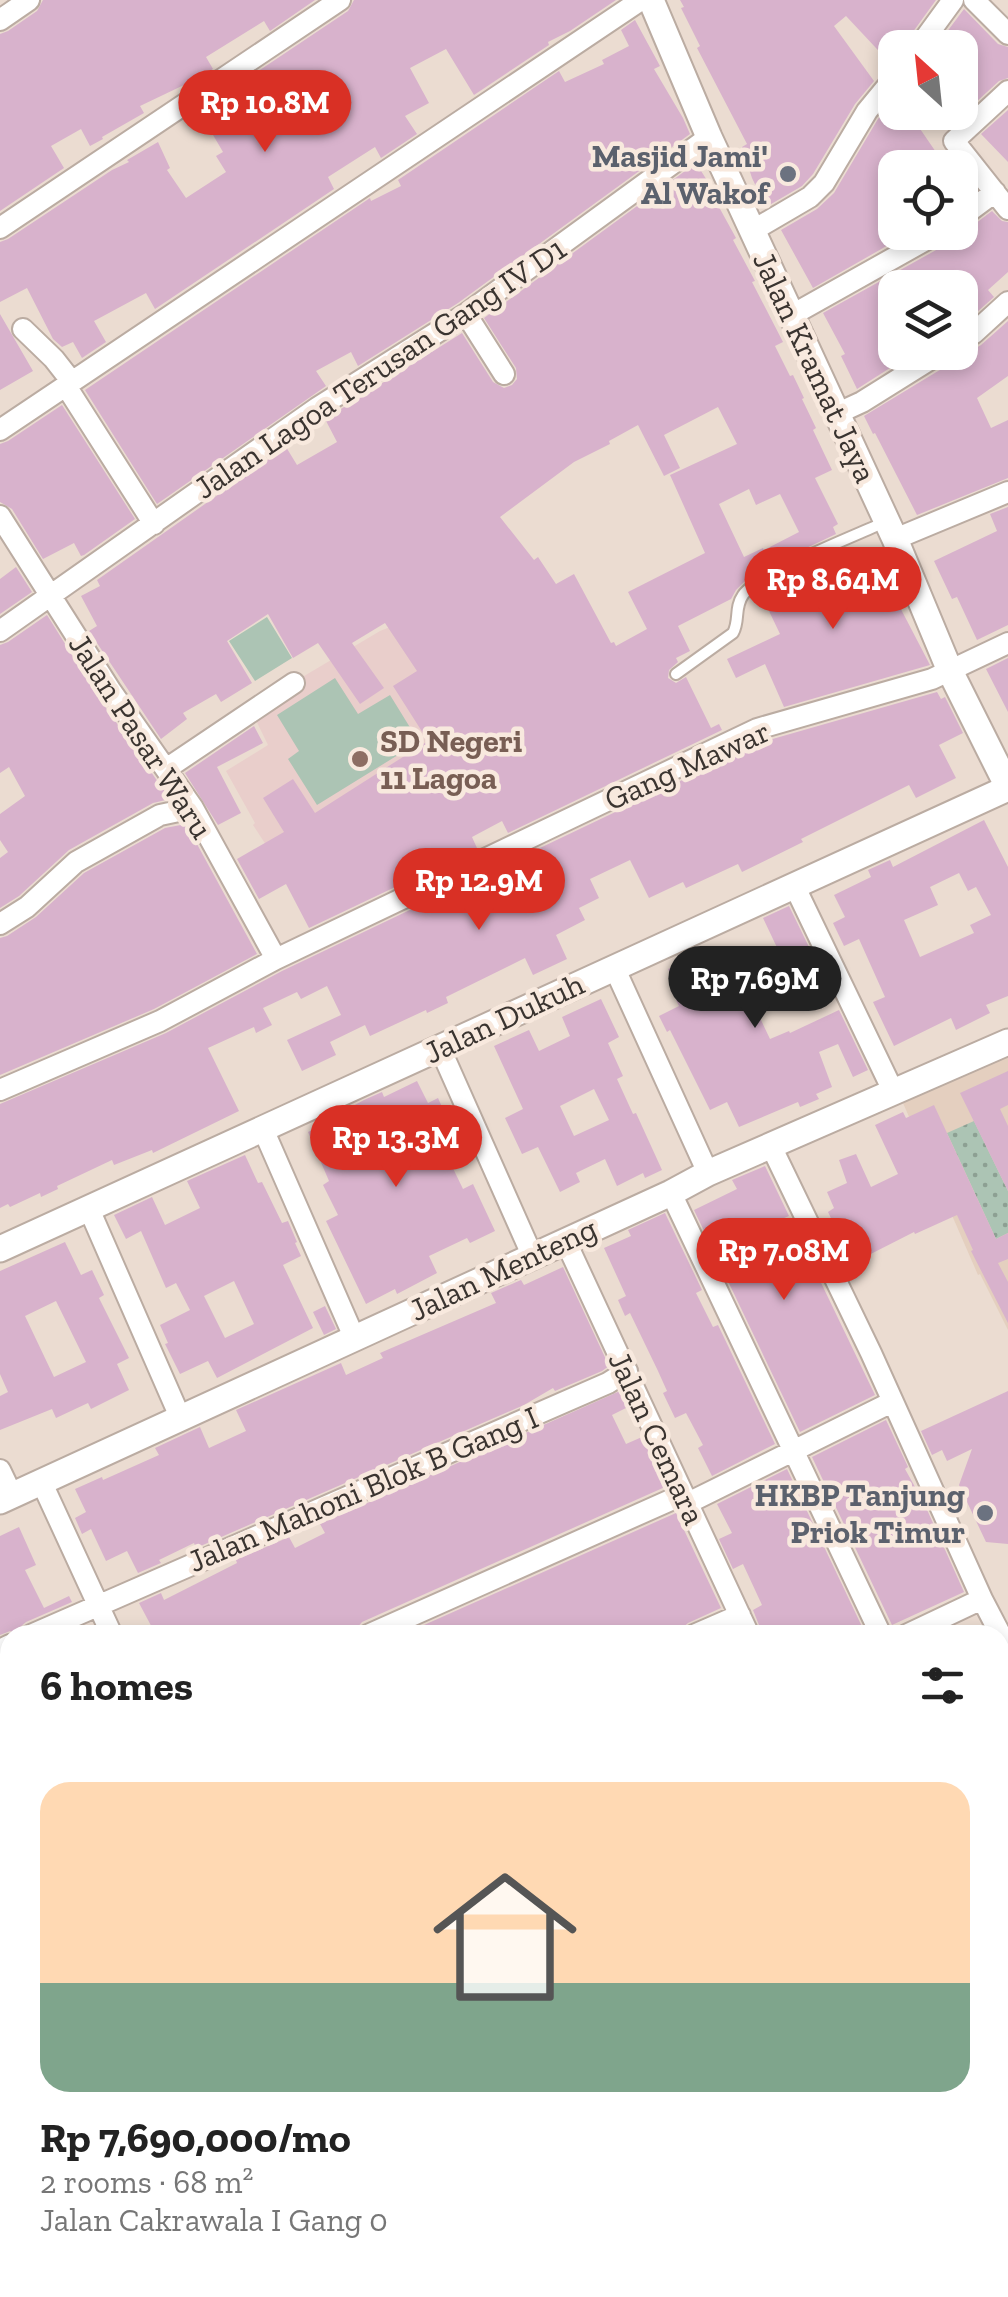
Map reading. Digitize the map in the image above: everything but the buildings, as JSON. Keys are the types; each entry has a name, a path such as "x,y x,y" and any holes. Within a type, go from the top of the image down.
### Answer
{"street":[{"path":"0,20 28,0"},
{"path":"0,228 340,0"},
{"path":"0,430 641,0"},
{"name":"Jalan Kramat Jaya","path":"651,0 709,138 890,530 950,671 1008,787"},
{"path":"931,30 953,0"},
{"path":"974,0 1008,34"},
{"path":"978,210 1001,200 954,142 1008,92"},
{"path":"752,232 810,197 824,183 878,98"},
{"name":"Jalan Lagoa Terusan Gang IV D1","path":"0,631 317,408 466,314 709,138"},
{"path":"792,315 908,250"},
{"path":"978,329 1008,302"},
{"path":"466,314 504,374"},
{"path":"23,329 54,359 154,524"},
{"path":"836,414 913,370"},
{"path":"890,530 1008,492"},
{"name":"Jalan Pasar Waru","path":"0,516 111,691 193,808 276,959"},
{"name":"Gang Mawar","path":"2,1083 160,1021 276,959 757,729 932,679 1008,643"},
{"path":"166,769 294,683"},
{"name":"Jalan Dukuh","path":"0,1249 1008,787"},
{"path":"0,924 27,907 76,862 160,815 193,808"},
{"path":"794,885 894,1093"},
{"path":"614,966 708,1174"},
{"name":"Jalan Menteng","path":"6,1498 708,1174 1008,1042"},
{"path":"440,1048 532,1256"},
{"path":"264,1129 354,1337"},
{"path":"772,1146 996,1625"},
{"path":"671,1193 876,1625"},
{"path":"89,1209 180,1417"},
{"name":"Jalan Cemara","path":"565,1240 744,1625"},
{"name":"Jalan Mahoni Blok B Gang I","path":"53,1625 626,1371"},
{"path":"391,1625 684,1499 892,1402"},
{"path":"0,1470 6,1498"},
{"path":"42,1481 107,1625"},
{"path":"927,1625 982,1598"},
{"path":"717,1625 740,1615"}],"lane":[{"path":"676,674 733,633 738,624 739,603 754,583 890,530"}],"shaded area":[{"name":"SD Negeri 11 Lagoa","path":"418,616 489,714 289,880 253,825 226,771 268,745 250,708 380,631"},
{"path":"1008,1055 1008,1330 978,1275 903,1103"}],"green space":[{"path":"267,617 292,658 255,681 229,641"},
{"path":"335,678 358,714 390,695 419,742 317,805 288,759 299,751 277,715"},
{"path":"974,1121 1008,1191 1008,1233 996,1239 947,1133"}],"place":[{"name":"Masjid Jami' Al Wakof","path":"788,174"},
{"name":"SD Negeri 11 Lagoa","path":"360,759"},
{"name":"HKBP Tanjung Priok Timur","path":"985,1513"}]}
